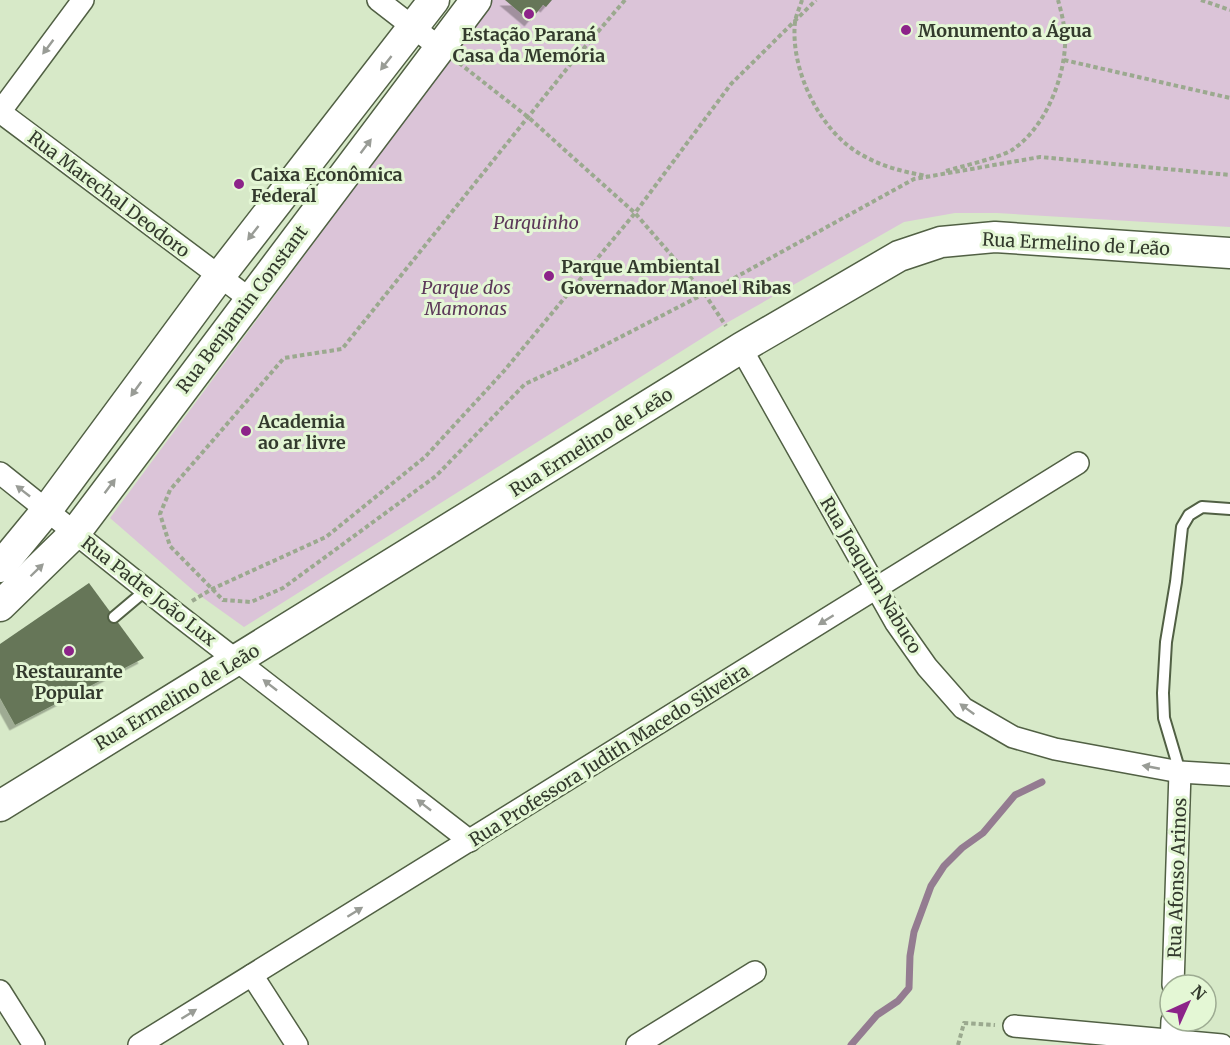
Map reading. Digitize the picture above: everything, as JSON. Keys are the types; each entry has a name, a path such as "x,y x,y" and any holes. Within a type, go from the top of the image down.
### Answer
{"main road":[{"name":"Rua Benjamin Constant","path":"0,567 47,510 219,277 434,0"},
{"name":"Rua Benjamin Constant","path":"0,606 75,533 476,0"},
{"name":"Rua Ermelino de Leão","path":"0,806 741,348 899,256 941,242 995,237 1230,253"}],"street":[{"path":"0,112 83,0"},
{"path":"378,0 440,48"},
{"name":"Rua Marechal Deodoro","path":"0,112 249,299"},
{"name":"Rua Joaquim Nabuco","path":"741,348 896,623 927,667 963,708 1013,737 1055,749 1180,772 1230,775"},
{"name":"Rua Professora Judith Macedo Silveira","path":"139,1045 1078,463"},
{"name":"Rua Padre João Lux","path":"0,473 174,612 470,841"},
{"name":"Rua Afonso Arinos","path":"1173,973 1180,772"},
{"path":"637,1045 755,972"},
{"path":"252,975 297,1045"},
{"path":"0,991 34,1045"},
{"path":"1014,1026 1171,1035 1222,1045"}],"lane":[{"path":"1180,772 1164,718 1163,693 1166,642 1182,527 1189,515 1202,507 1230,509"},
{"path":"114,616 146,590"}],"path":[{"path":"625,0 342,349 284,358 170,490 160,514 170,546 223,600 251,602 283,588 436,476 525,384 704,293 914,179 1040,157 1230,175"},
{"path":"802,0 795,21 796,46 804,81 816,108 828,126 860,154 879,164 930,177 1011,151 1037,124 1060,78 1064,60 1065,43 1058,0"},
{"path":"174,612 212,589 326,537 425,457 504,371 636,213 731,84 816,0"},
{"path":"1201,0 1230,10"},
{"path":"440,48 528,117 636,213 704,293 741,348"},
{"path":"1064,60 1230,98"},
{"path":"958,1045 964,1023 1014,1026"}],"green space":[{"name":"Parque Ambiental Governador Manoel Ribas","path":"491,0 1230,0 1230,227 997,213 955,213 904,222 723,325 244,627 195,592 110,518 456,51"}],"building":[{"name":"Estação Paraná Casa da Memória","path":"505,0 552,0 546,7 543,5 530,21"},
{"name":"Restaurante Popular","path":"89,583 144,658 15,725 0,698 0,644"}],"waterway":[{"path":"851,1045 877,1015 898,1001 909,988 910,956 914,932 931,886 944,866 962,848 983,833 1015,795 1042,782"}],"place":[{"name":"Estação Paraná Casa da Memória","path":"529,14"},
{"name":"Monumento a Água","path":"906,30"},
{"name":"Caixa Econômica Federal","path":"239,184"},
{"name":"Parque Ambiental Governador Manoel Ribas","path":"549,276"},
{"name":"Academia ao ar livre","path":"246,431"},
{"name":"Restaurante Popular","path":"69,651"}],"park label":[{"name":"Parquinho","path":"536,222"},
{"name":"Parque dos Mamonas","path":"466,297"}]}
